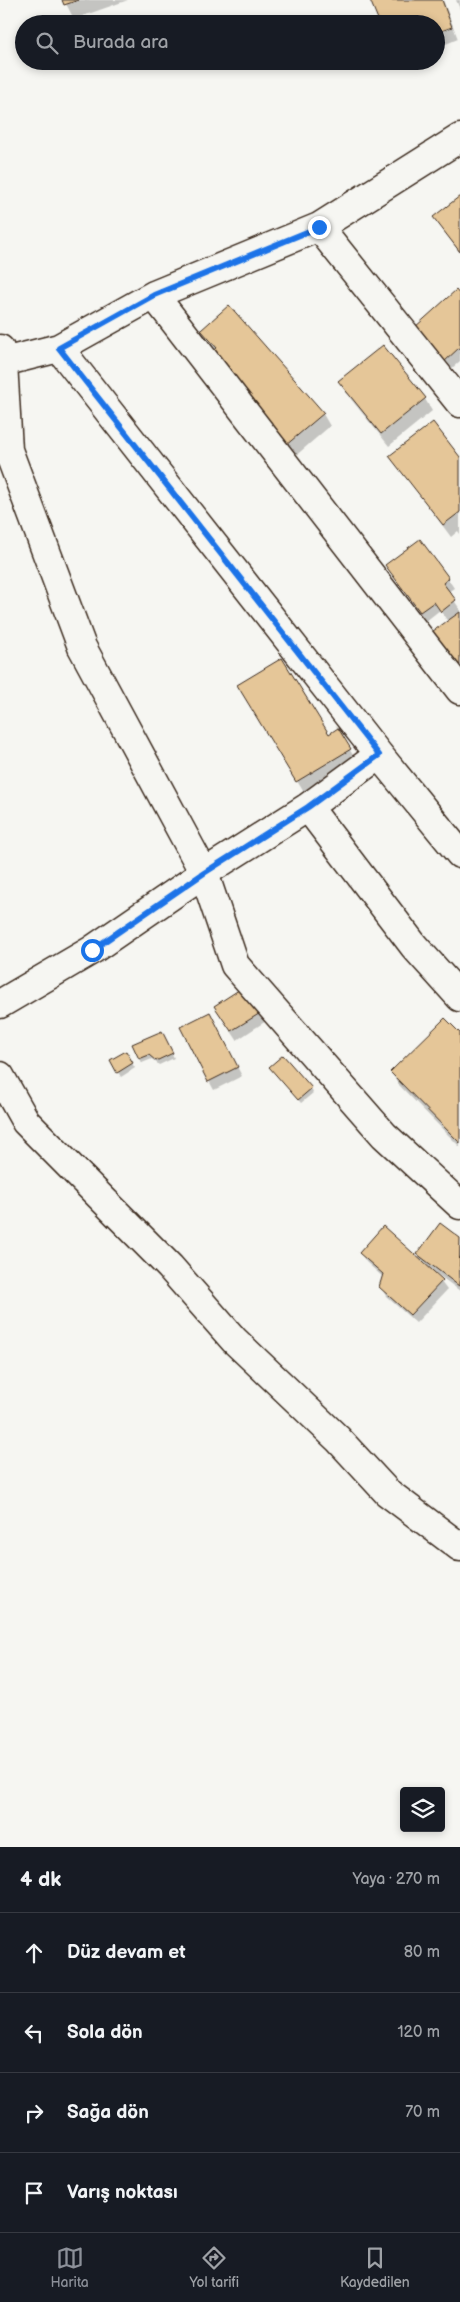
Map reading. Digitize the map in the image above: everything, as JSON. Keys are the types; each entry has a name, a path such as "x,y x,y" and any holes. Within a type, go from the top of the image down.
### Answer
{"street":[{"path":"455,1196 384,1135 235,965 204,873 82,647 8,450 1,355 59,348 154,295 319,227 460,138"},
{"path":"319,227 460,403"},
{"path":"154,295 460,690"},
{"path":"59,348 379,755 460,854"},
{"path":"0,1004 92,950 204,873 308,807 379,755"},
{"path":"308,807 414,946 460,997"},
{"path":"0,1076 26,1122 170,1267 234,1340 338,1439 387,1492 460,1547"}],"building":[{"path":"62,0 79,0 64,5"},
{"path":"370,0 442,0 452,27 445,30 445,15 376,15"},
{"path":"460,196 460,252 433,217"},
{"path":"456,290 460,295 460,347 444,362 414,328"},
{"path":"229,305 324,413 285,446 207,357 217,348 201,330"},
{"path":"383,345 426,398 381,434 338,381"},
{"path":"433,422 460,457 460,512 443,525 389,456"},
{"path":"420,539 449,578 443,583 456,600 441,612 434,602 420,612 385,565"},
{"path":"460,612 460,665 451,671 426,636"},
{"path":"282,658 329,734 338,728 351,749 296,782 237,685"},
{"path":"245,986 262,1012 231,1031 214,1006"},
{"path":"210,1012 238,1067 208,1082 180,1027"},
{"path":"445,1018 460,1033 460,1143 390,1072"},
{"path":"162,1031 173,1053 156,1061 149,1055 139,1059 132,1044"},
{"path":"126,1051 133,1063 117,1073 110,1060"},
{"path":"283,1055 312,1088 298,1100 269,1067"},
{"path":"440,1223 460,1238 459,1286 417,1254"},
{"path":"383,1226 443,1280 410,1315 379,1287 383,1274 359,1253"}],"route":[{"path":"92,950 204,873 308,807 379,755 59,348 154,295 319,227"}]}
